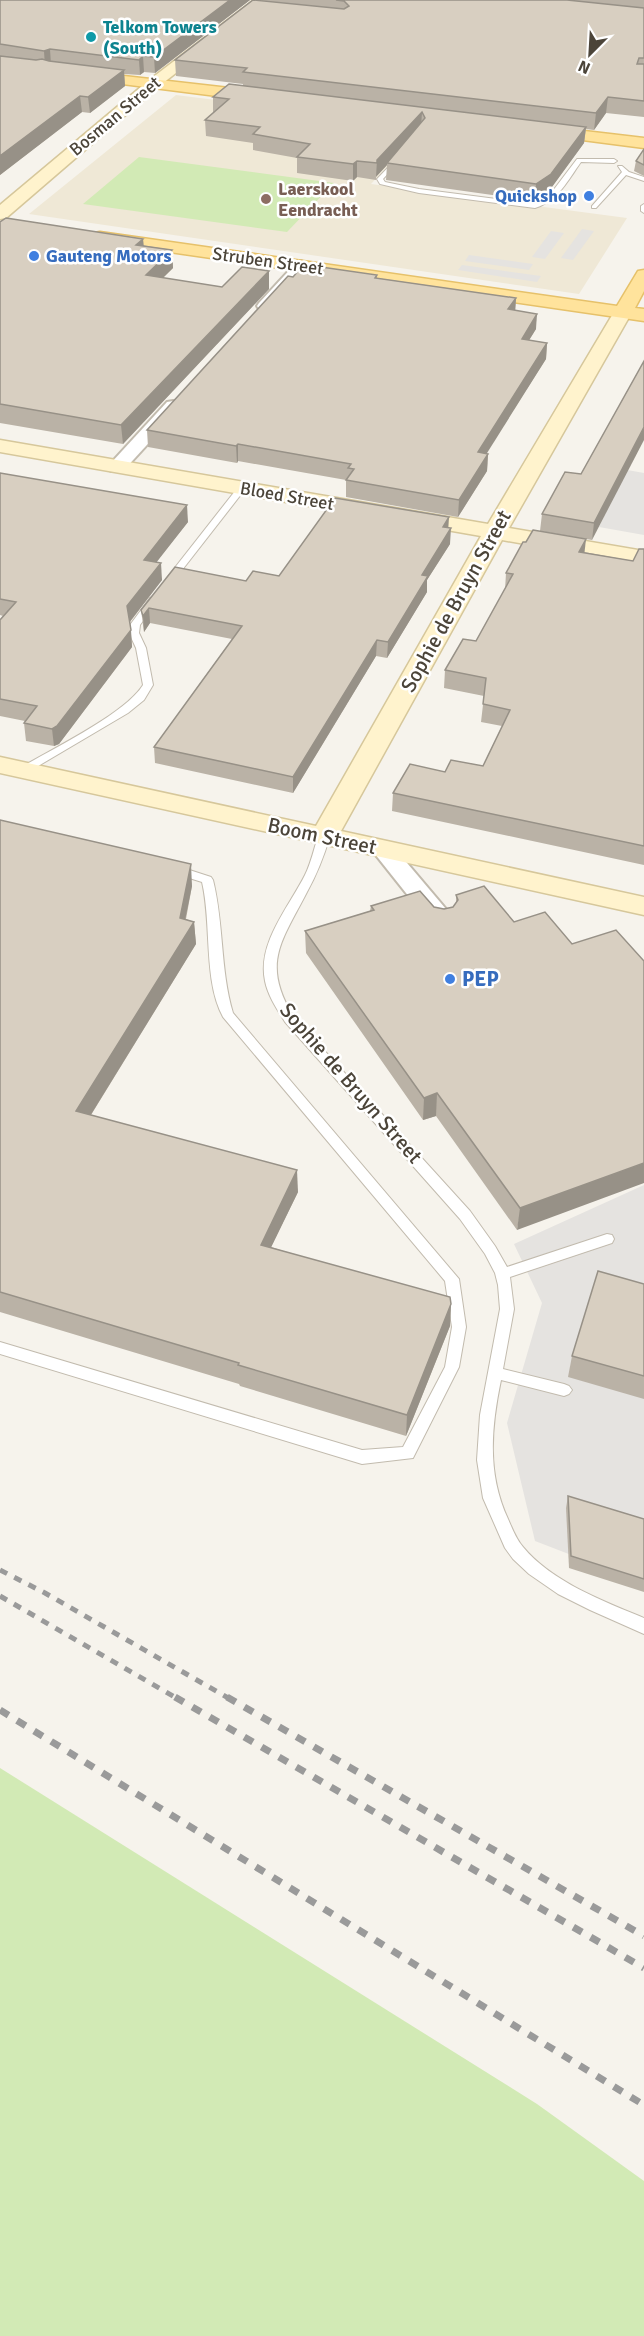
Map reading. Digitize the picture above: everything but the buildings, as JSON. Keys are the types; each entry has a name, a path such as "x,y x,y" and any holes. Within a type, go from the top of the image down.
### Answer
{"main road":[{"name":"Bosman Street","path":"4,220 153,84 256,7"},
{"path":"62,73 282,99"},
{"path":"527,129 644,143"},
{"name":"Struben Street","path":"81,234 644,315"},
{"name":"Sophie de Bruyn Street","path":"324,836 495,532 644,275"},
{"name":"Bloed Street","path":"0,446 644,558"},
{"name":"Boom Street","path":"12,768 644,906"}],"street":[{"path":"253,319 301,266"},
{"path":"117,467 182,397"},
{"path":"383,849 442,921"}],"lane":[{"path":"608,152 614,161 626,171 644,179"},
{"path":"401,155 380,178 382,183 419,191 535,206 542,205 549,199 579,160 614,161"},
{"path":"594,207 626,171"},
{"path":"644,206 644,211"},
{"path":"12,768 124,711 140,698 148,685 141,648 134,633 135,624 242,489"},
{"name":"Sophie de Bruyn Street","path":"324,836 311,874 271,950 269,969 281,1008 465,1215 490,1250 503,1274 505,1334 495,1373 484,1462 488,1491 511,1543 521,1557 564,1589 596,1606 644,1626"},
{"path":"0,1348 362,1457 408,1453 452,1367 459,1327 452,1279 226,1014 218,985 213,897 207,880 160,865"},
{"path":"503,1274 607,1239"},
{"path":"495,1373 564,1390"}],"shaded area":[{"name":"Laerskool Eendracht","path":"176,95 424,126 371,184 627,218 579,294 29,214"},
{"path":"582,229 594,231 573,260 561,258"},
{"path":"551,231 564,233 545,259 532,257"},
{"path":"469,255 533,264 529,270 465,261"},
{"path":"462,265 541,276 537,282 458,270"},
{"path":"594,464 644,473 644,535 599,527 612,501"},
{"path":"644,1185 644,1583 535,1541 507,1423 542,1303 514,1244"}],"green space":[{"path":"139,157 334,183 287,232 83,204"},
{"path":"0,1768 537,2104 644,2181 644,2336 0,2336"}],"railway":[{"path":"0,1570 45,1593 230,1699"},
{"path":"0,1596 178,1699"},
{"path":"175,1697 644,1968"},
{"path":"227,1697 644,1936"},
{"path":"0,1710 644,2105"}],"place":[{"name":"Telkom Towers (South)","path":"91,37"},
{"name":"Quickshop","path":"589,196"},
{"name":"Laerskool Eendracht","path":"266,199"},
{"name":"Gauteng Motors","path":"34,256"},
{"name":"PEP","path":"450,979"}]}
